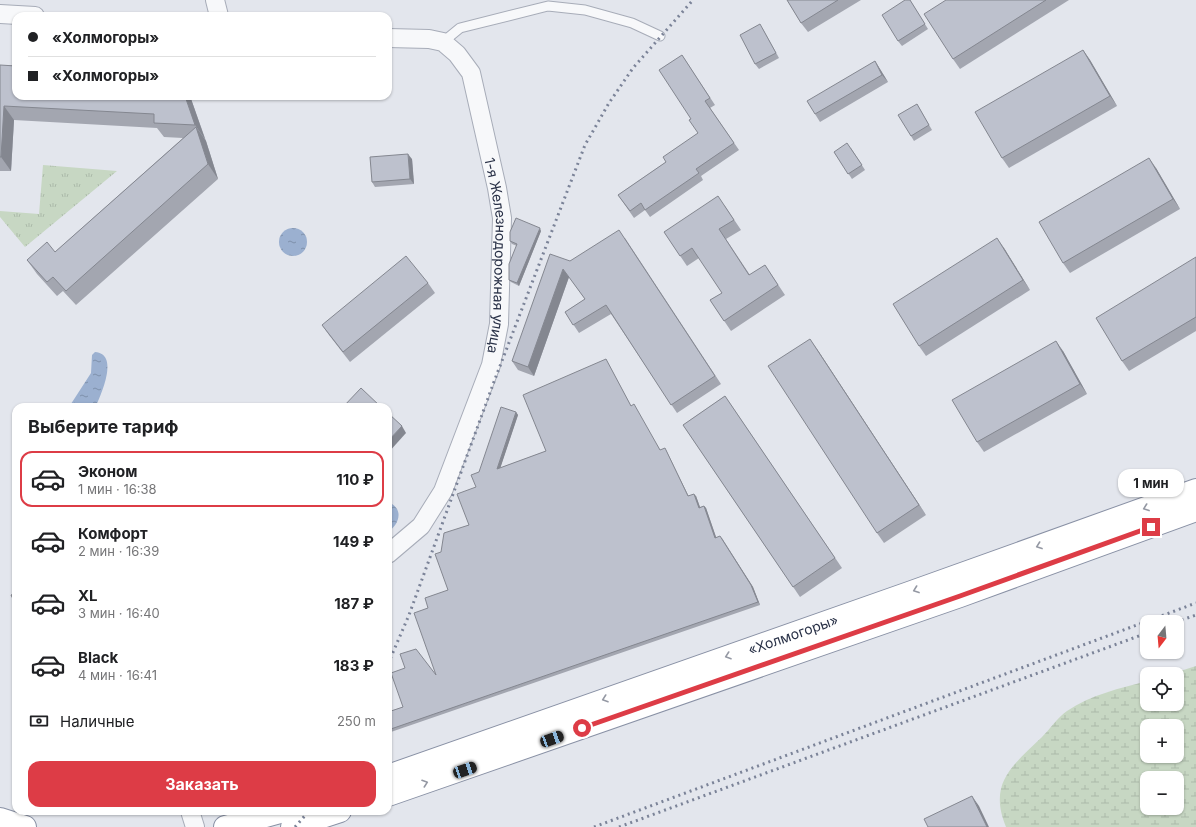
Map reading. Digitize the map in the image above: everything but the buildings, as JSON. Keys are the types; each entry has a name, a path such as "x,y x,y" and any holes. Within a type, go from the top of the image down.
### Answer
{"highway":[{"name":"«Холмогоры»","path":"392,775 909,593 1196,490"},
{"name":"«Холмогоры»","path":"392,794 960,596 1196,510"},
{"path":"224,827 269,815"},
{"path":"292,827 328,815"},
{"path":"0,819 25,827"}],"street":[{"path":"215,0 218,12"},
{"path":"0,14 12,15"},
{"path":"392,38 429,39 443,42"},
{"name":"1-я Железнодорожная улица","path":"392,551 421,526 443,492 491,365 500,324 502,218 497,188 471,73 457,54 443,42"},
{"path":"191,815 195,827"}],"lane":[{"path":"443,42 460,28 548,6 584,10 618,19 632,23 660,36"}],"green space":[{"path":"43,165 117,171 25,247 0,217 0,211 39,214"},
{"path":"1196,666 1196,827 1006,827 1001,812 1000,798 1006,776 1013,767 1060,716 1076,705 1116,689 1140,683 1140,711 1184,711 1184,670"}],"water":[{"path":"293,228 299,229 303,232 306,236 306,248 303,252 299,255 293,256 287,255 283,252 280,248 279,242 280,236 283,232 287,229"},
{"path":"95,352 102,354 106,359 107,366 105,383 97,403 72,403 91,373 92,355"},
{"path":"392,504 398,512 395,525 392,529"}],"railway":[{"path":"392,655 409,615 495,379 585,145 609,103 633,68 693,0"},
{"path":"594,827 1196,603"},
{"path":"1184,619 1196,615"},
{"path":"619,827 1140,636"},
{"path":"295,827 306,815"}],"route":[{"path":"582,728 960,596 1151,527"}]}
